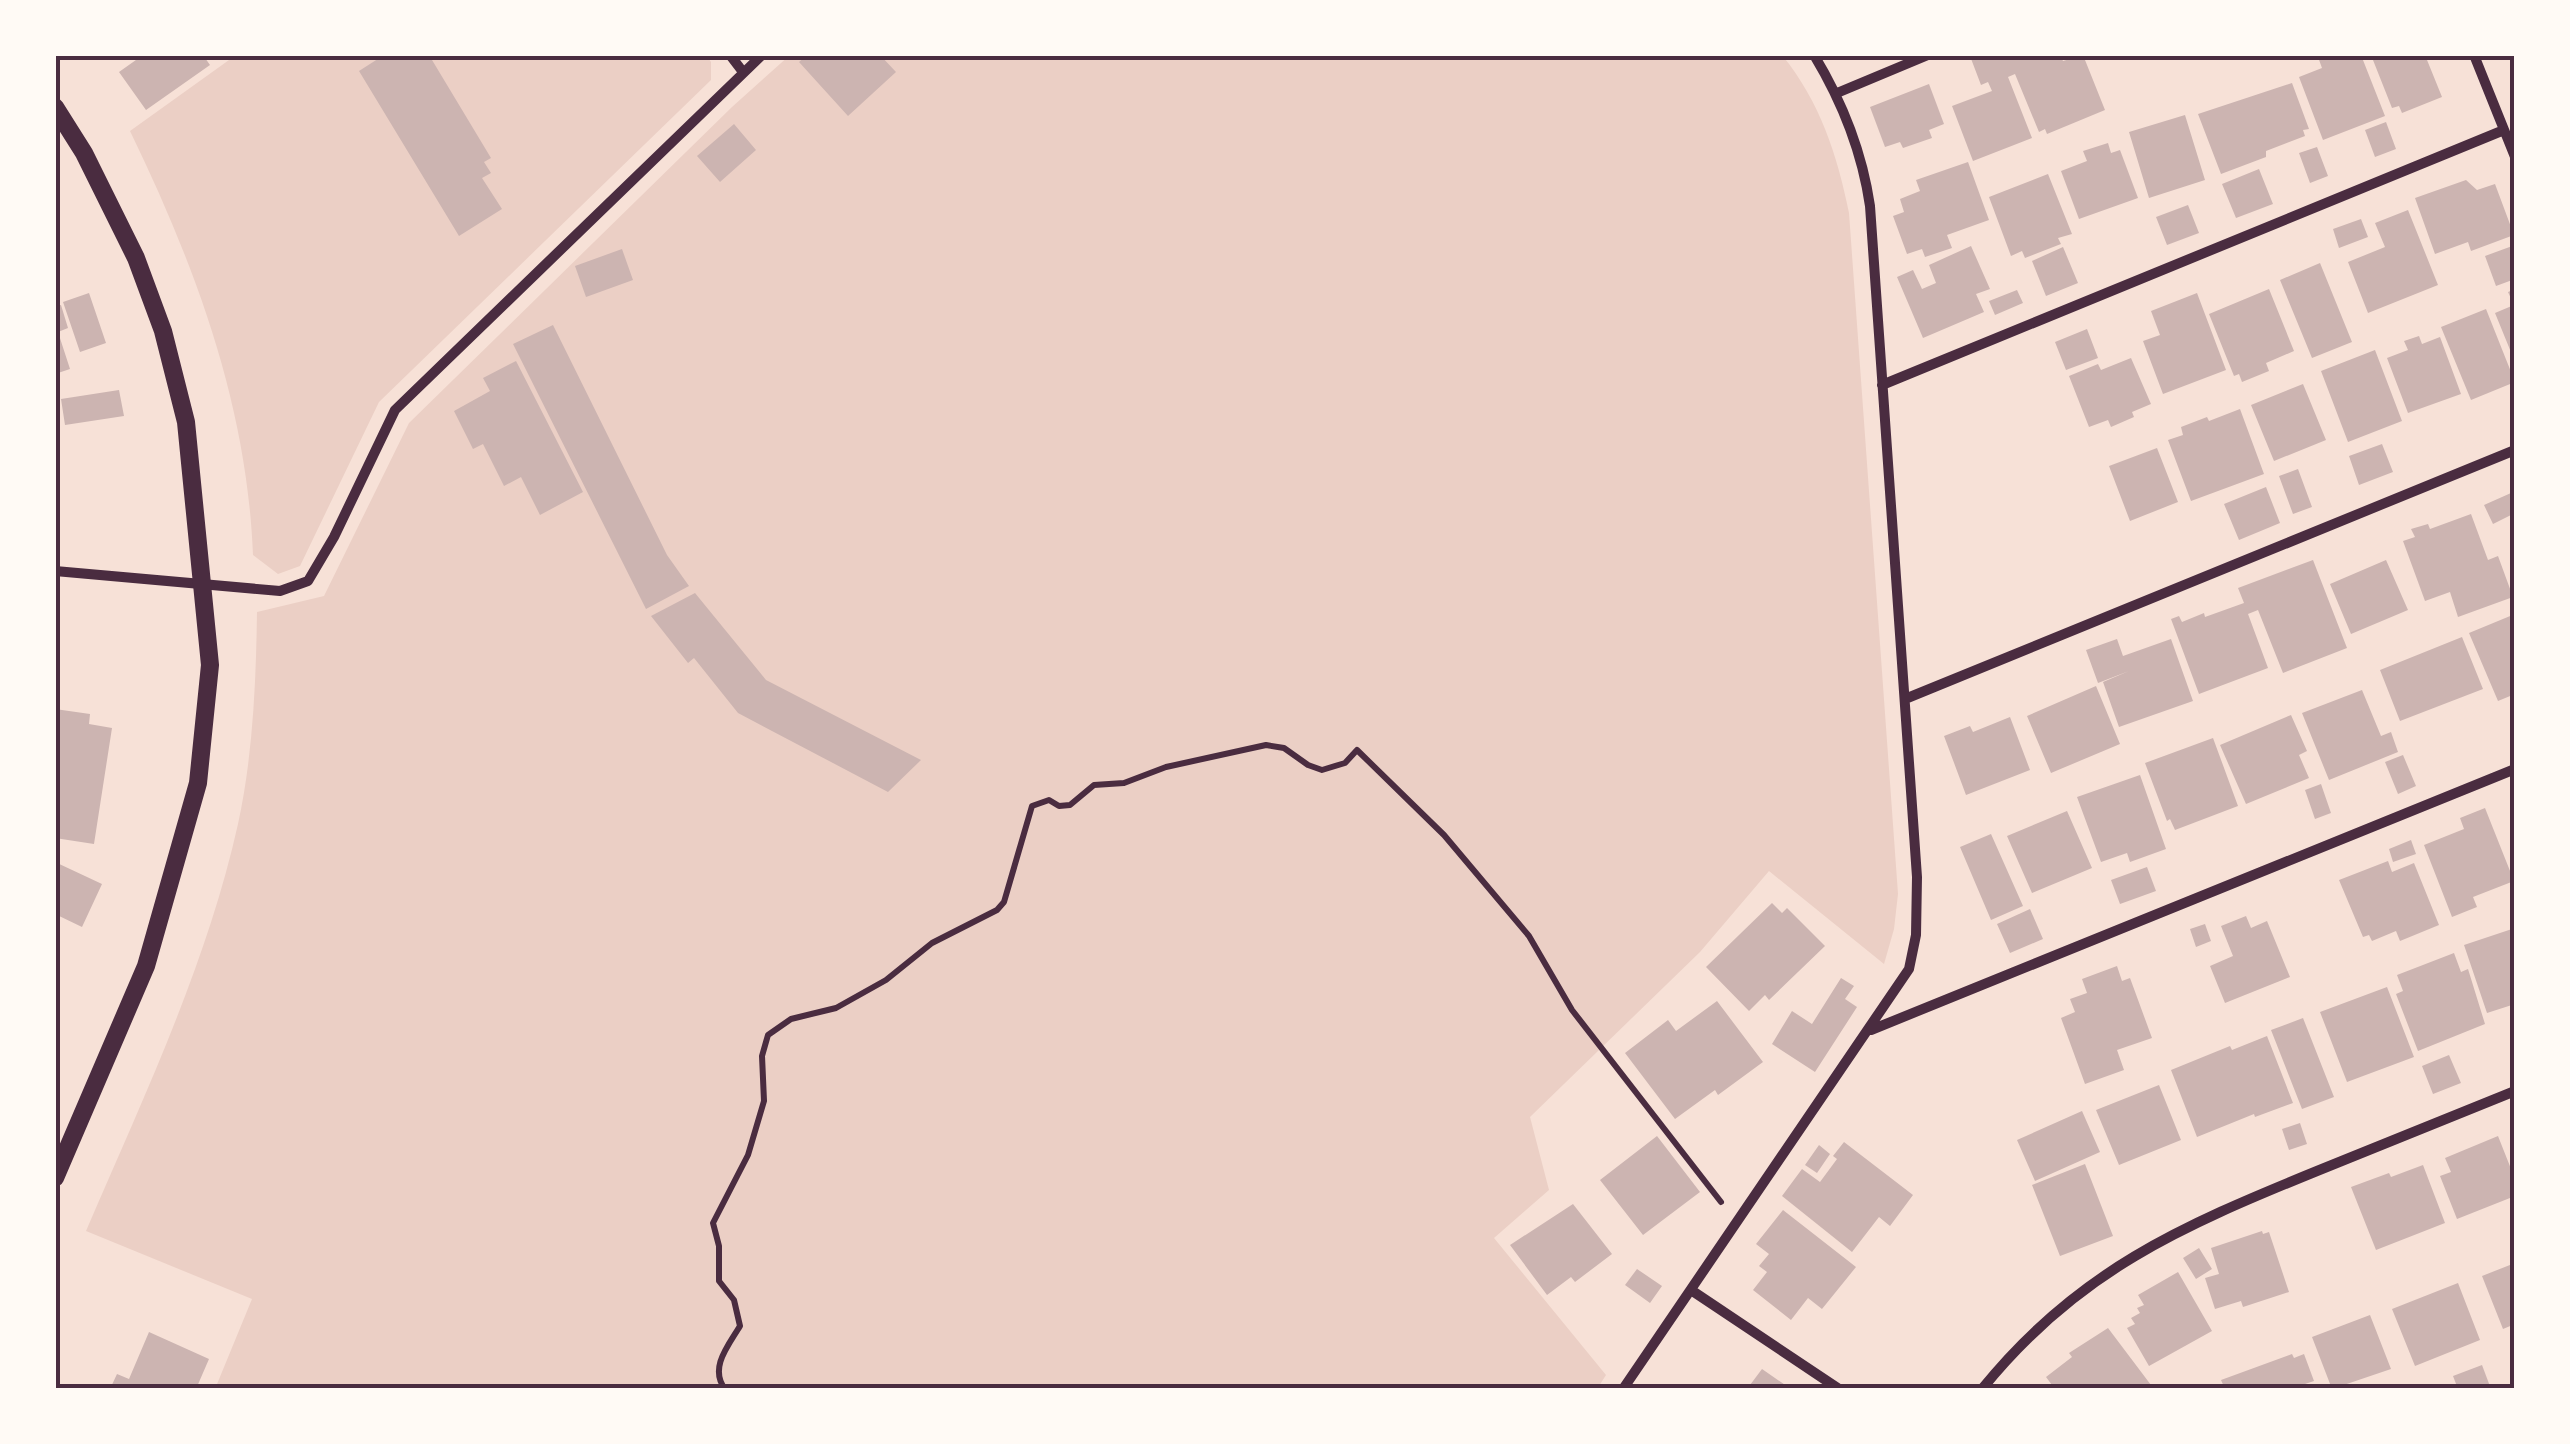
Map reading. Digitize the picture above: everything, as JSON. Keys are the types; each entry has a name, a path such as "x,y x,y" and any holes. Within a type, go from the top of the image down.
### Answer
{"street":[{"path":"730,55 743,72"},
{"path":"55,572 280,591 308,581 334,537 394,410 762,55"},
{"path":"1622,1389 1870,1030 1909,969 1916,935 1917,877 1870,206 1861,154 1837,94 1814,55"},
{"path":"1837,94 1928,55"},
{"path":"2474,55 2515,157"},
{"path":"55,108 84,153 136,258 163,331 186,422 205,583 210,665 198,783 146,966 55,1178"},
{"path":"1882,385 2504,130"},
{"path":"1905,699 2515,450"},
{"path":"1870,1030 2515,769"},
{"path":"1982,1389 2054,1314 2140,1250 2203,1218 2515,1090"},
{"path":"1691,1290 1838,1389"}],"path":[{"path":"726,1389 720,1384 719,1362 740,1326 734,1300 719,1281 719,1246 713,1223 748,1155 764,1102 762,1056 768,1035 791,1019 836,1008 886,980 932,943 998,910 1004,902 1032,806 1049,800 1070,806 1094,785 1124,783 1166,767 1266,745 1284,748 1322,770 1344,763 1357,750 1444,835 1529,936 1572,1010 1738,1223"}],"shaded area":[{"path":"236,55 706,55 711,62 711,80 379,402 300,566 278,574 253,555 240,444 214,337 176,233 130,131"},
{"path":"790,55 1782,55 1807,91 1833,149 1849,213 1898,894 1894,929 1884,964 1769,871 1700,952 1530,1117 1549,1190 1494,1238 1606,1375 1597,1389 215,1389 252,1299 86,1231 191,981 225,877 247,772 257,612 324,596 409,423"}],"building":[{"path":"143,55 203,55 210,65 146,110 119,72"},
{"path":"384,55 429,55 491,158 484,162 491,173 482,178 502,209 459,236 359,71"},
{"path":"807,55 880,55 896,72 848,116 799,62"},
{"path":"2060,55 2063,61 2083,55 2105,110 2047,134 2045,129 2039,132 2015,74 2008,77 2032,138 1973,161 1952,106 1992,91 1988,82 1981,85 1970,56"},
{"path":"2361,55 2385,116 2323,140 2299,77 2322,68 2318,57"},
{"path":"2371,55 2425,55 2442,97 2402,113 2399,106 2392,108"},
{"path":"2292,83 2309,129 2303,130 2305,136 2266,151 2266,157 2221,174 2198,114"},
{"path":"1929,84 1944,124 1929,130 1932,138 1903,148 1900,142 1885,147 1870,107"},
{"path":"2185,115 2205,180 2149,198 2129,132"},
{"path":"2386,122 2396,149 2375,157 2365,130"},
{"path":"734,124 756,150 720,182 697,156"},
{"path":"2108,143 2111,153 2120,150 2138,198 2079,219 2061,171 2087,161 2083,151"},
{"path":"2317,147 2328,176 2310,183 2299,153"},
{"path":"1968,162 1989,220 1947,235 1952,248 1925,257 1922,249 1907,254 1893,216 1904,212 1900,199 1920,191 1916,180"},
{"path":"2259,169 2273,204 2236,218 2222,184"},
{"path":"2048,174 2072,234 2058,238 2061,244 2025,258 2022,251 2011,256 1989,197"},
{"path":"2466,180 2477,190 2495,184 2514,235 2471,251 2468,242 2435,254 2415,198"},
{"path":"2188,205 2199,233 2167,245 2156,217"},
{"path":"2408,210 2438,285 2368,313 2348,262 2385,247 2375,223"},
{"path":"2361,219 2368,237 2339,248 2333,229"},
{"path":"2515,245 2515,279 2496,286 2485,256"},
{"path":"1971,246 1990,289 1976,294 1984,312 1923,338 1897,277 1913,270 1922,289 1936,283 1929,265"},
{"path":"2063,247 2078,283 2046,296 2032,261"},
{"path":"622,249 633,280 586,297 575,266"},
{"path":"2320,263 2352,342 2312,358 2280,280"},
{"path":"2269,289 2294,351 2266,363 2269,371 2242,382 2239,374 2234,376 2209,314"},
{"path":"2515,289 2515,362 2495,313 2514,305 2508,292"},
{"path":"2017,290 2023,303 1995,315 1989,301"},
{"path":"89,293 106,343 80,352 63,302"},
{"path":"2197,293 2226,370 2163,394 2143,341 2160,335 2151,311"},
{"path":"61,305 68,328 58,332 70,369 55,374 55,306"},
{"path":"2486,309 2515,382 2471,400 2441,327"},
{"path":"553,325 667,555 689,586 646,609 513,344"},
{"path":"2087,329 2098,358 2066,370 2055,342"},
{"path":"2419,336 2422,344 2440,337 2461,394 2408,413 2387,358 2408,350 2404,341"},
{"path":"2375,350 2402,421 2348,442 2321,371"},
{"path":"2131,358 2151,404 2111,427 2108,420 2089,427 2069,376 2098,364 2101,370"},
{"path":"516,361 583,492 540,515 521,477 504,486 483,444 473,449 454,411 490,391 483,378"},
{"path":"2303,384 2326,440 2274,461 2251,405"},
{"path":"119,390 124,416 65,425 61,399"},
{"path":"2240,409 2264,474 2191,501 2168,440 2183,435 2181,427"},
{"path":"2382,444 2393,472 2359,485 2349,456"},
{"path":"2157,448 2178,502 2130,521 2109,466"},
{"path":"2298,469 2312,507 2293,514 2279,476"},
{"path":"2266,487 2280,523 2239,540 2224,504"},
{"path":"2511,493 2515,513 2493,524 2484,505"},
{"path":"2471,514 2488,560 2498,556 2513,597 2458,617 2450,592 2425,601 2403,541 2415,537 2411,529 2428,524 2430,529"},
{"path":"2313,560 2347,648 2283,673 2258,610 2248,614 2268,668 2199,694 2171,619 2179,616 2182,622 2204,613 2205,617 2244,603 2238,588"},
{"path":"2386,560 2408,610 2351,634 2330,584"},
{"path":"695,593 766,680 921,760 888,792 738,713 694,658 688,663 651,616"},
{"path":"2515,614 2515,694 2498,701 2469,633"},
{"path":"2462,637 2483,689 2400,721 2380,670"},
{"path":"2117,639 2123,656 2171,639 2193,701 2119,727 2103,682 2129,671 2098,683 2086,650"},
{"path":"2096,686 2120,744 2051,773 2027,716"},
{"path":"2362,690 2381,736 2391,732 2398,752 2329,780 2302,713"},
{"path":"55,709 90,714 89,724 112,728 94,844 55,838"},
{"path":"2291,715 2307,751 2299,755 2309,778 2246,804 2220,745"},
{"path":"2010,717 2030,770 1966,795 1944,736 1970,726 1973,732"},
{"path":"2213,738 2238,806 2175,830 2170,819 2167,821 2145,763"},
{"path":"2403,755 2416,786 2398,794 2385,762"},
{"path":"2140,775 2166,849 2130,862 2127,853 2101,862 2077,797"},
{"path":"2321,784 2331,813 2315,819 2305,790"},
{"path":"2485,808 2514,881 2473,897 2477,907 2452,917 2424,845 2464,829 2460,818"},
{"path":"2067,811 2092,868 2032,893 2007,836"},
{"path":"1991,834 2023,906 1991,920 1960,847"},
{"path":"2411,840 2416,854 2393,862 2389,849"},
{"path":"2388,861 2392,872 2414,863 2439,925 2400,941 2396,931 2372,941 2369,935 2363,937 2339,880"},
{"path":"55,862 102,884 82,927 55,914"},
{"path":"2147,867 2156,891 2120,904 2111,880"},
{"path":"1772,903 1782,913 1787,908 1825,946 1769,1000 1765,995 1749,1011 1706,967"},
{"path":"2030,909 2043,939 2010,953 1997,924"},
{"path":"2246,916 2251,928 2267,921 2290,977 2225,1003 2210,966 2233,956 2221,926"},
{"path":"2205,924 2211,941 2196,947 2190,929"},
{"path":"2515,928 2515,1004 2487,1013 2464,945"},
{"path":"2454,953 2461,972 2468,969 2485,1024 2418,1051 2396,994 2403,991 2397,975"},
{"path":"2117,966 2122,981 2130,978 2152,1038 2117,1050 2124,1070 2085,1084 2061,1018 2075,1012 2070,999 2087,993 2082,979"},
{"path":"1841,978 1854,986 1845,999 1857,1007 1815,1072 1772,1044 1792,1011 1812,1024"},
{"path":"2387,987 2414,1057 2347,1082 2320,1012"},
{"path":"1717,1001 1763,1062 1718,1095 1715,1090 1675,1119 1625,1053 1668,1020 1676,1031"},
{"path":"2303,1018 2334,1097 2302,1109 2271,1030"},
{"path":"2267,1036 2293,1103 2197,1137 2171,1070"},
{"path":"2449,1055 2461,1083 2433,1094 2422,1066"},
{"path":"2159,1085 2181,1140 2119,1165 2096,1110"},
{"path":"2082,1111 2100,1152 2035,1181 2017,1140"},
{"path":"2300,1123 2307,1144 2289,1150 2282,1129"},
{"path":"1657,1136 1700,1192 1643,1235 1600,1180"},
{"path":"2498,1136 2515,1179 2515,1196 2457,1219 2440,1176 2451,1172 2445,1158"},
{"path":"1844,1142 1913,1195 1890,1226 1879,1217 1852,1252 1782,1196 1802,1169 1820,1182"},
{"path":"1819,1145 1830,1154 1817,1173 1805,1165"},
{"path":"2085,1164 2113,1236 2060,1256 2032,1185"},
{"path":"2423,1165 2445,1223 2376,1250 2351,1187"},
{"path":"1573,1204 1612,1254 1575,1282 1571,1277 1547,1295 1510,1245"},
{"path":"1783,1210 1856,1267 1822,1309 1808,1298 1791,1320 1753,1290 1767,1272 1759,1266 1769,1254 1756,1244"},
{"path":"2269,1232 2289,1292 2243,1307 2241,1301 2215,1309 2205,1278 2219,1274 2211,1248"},
{"path":"2199,1248 2212,1269 2196,1279 2183,1258"},
{"path":"2515,1263 2515,1324 2503,1329 2482,1276"},
{"path":"1637,1269 1662,1286 1650,1303 1625,1285"},
{"path":"2178,1272 2212,1331 2149,1366 2127,1328 2135,1324 2131,1318 2144,1305 2138,1295"},
{"path":"2458,1283 2480,1340 2415,1366 2392,1309"},
{"path":"2370,1315 2391,1369 2332,1389 2312,1337"},
{"path":"2108,1328 2154,1389 2055,1389 2046,1377 2072,1357 2069,1353"},
{"path":"149,1332 209,1359 196,1389 110,1389 117,1374 129,1379"},
{"path":"2292,1354 2294,1358 2304,1354 2314,1381 2305,1384 2307,1389 2225,1389 2221,1380"},
{"path":"2482,1365 2491,1389 2458,1389 2453,1376"},
{"path":"1762,1369 1791,1389 1747,1389"}]}
